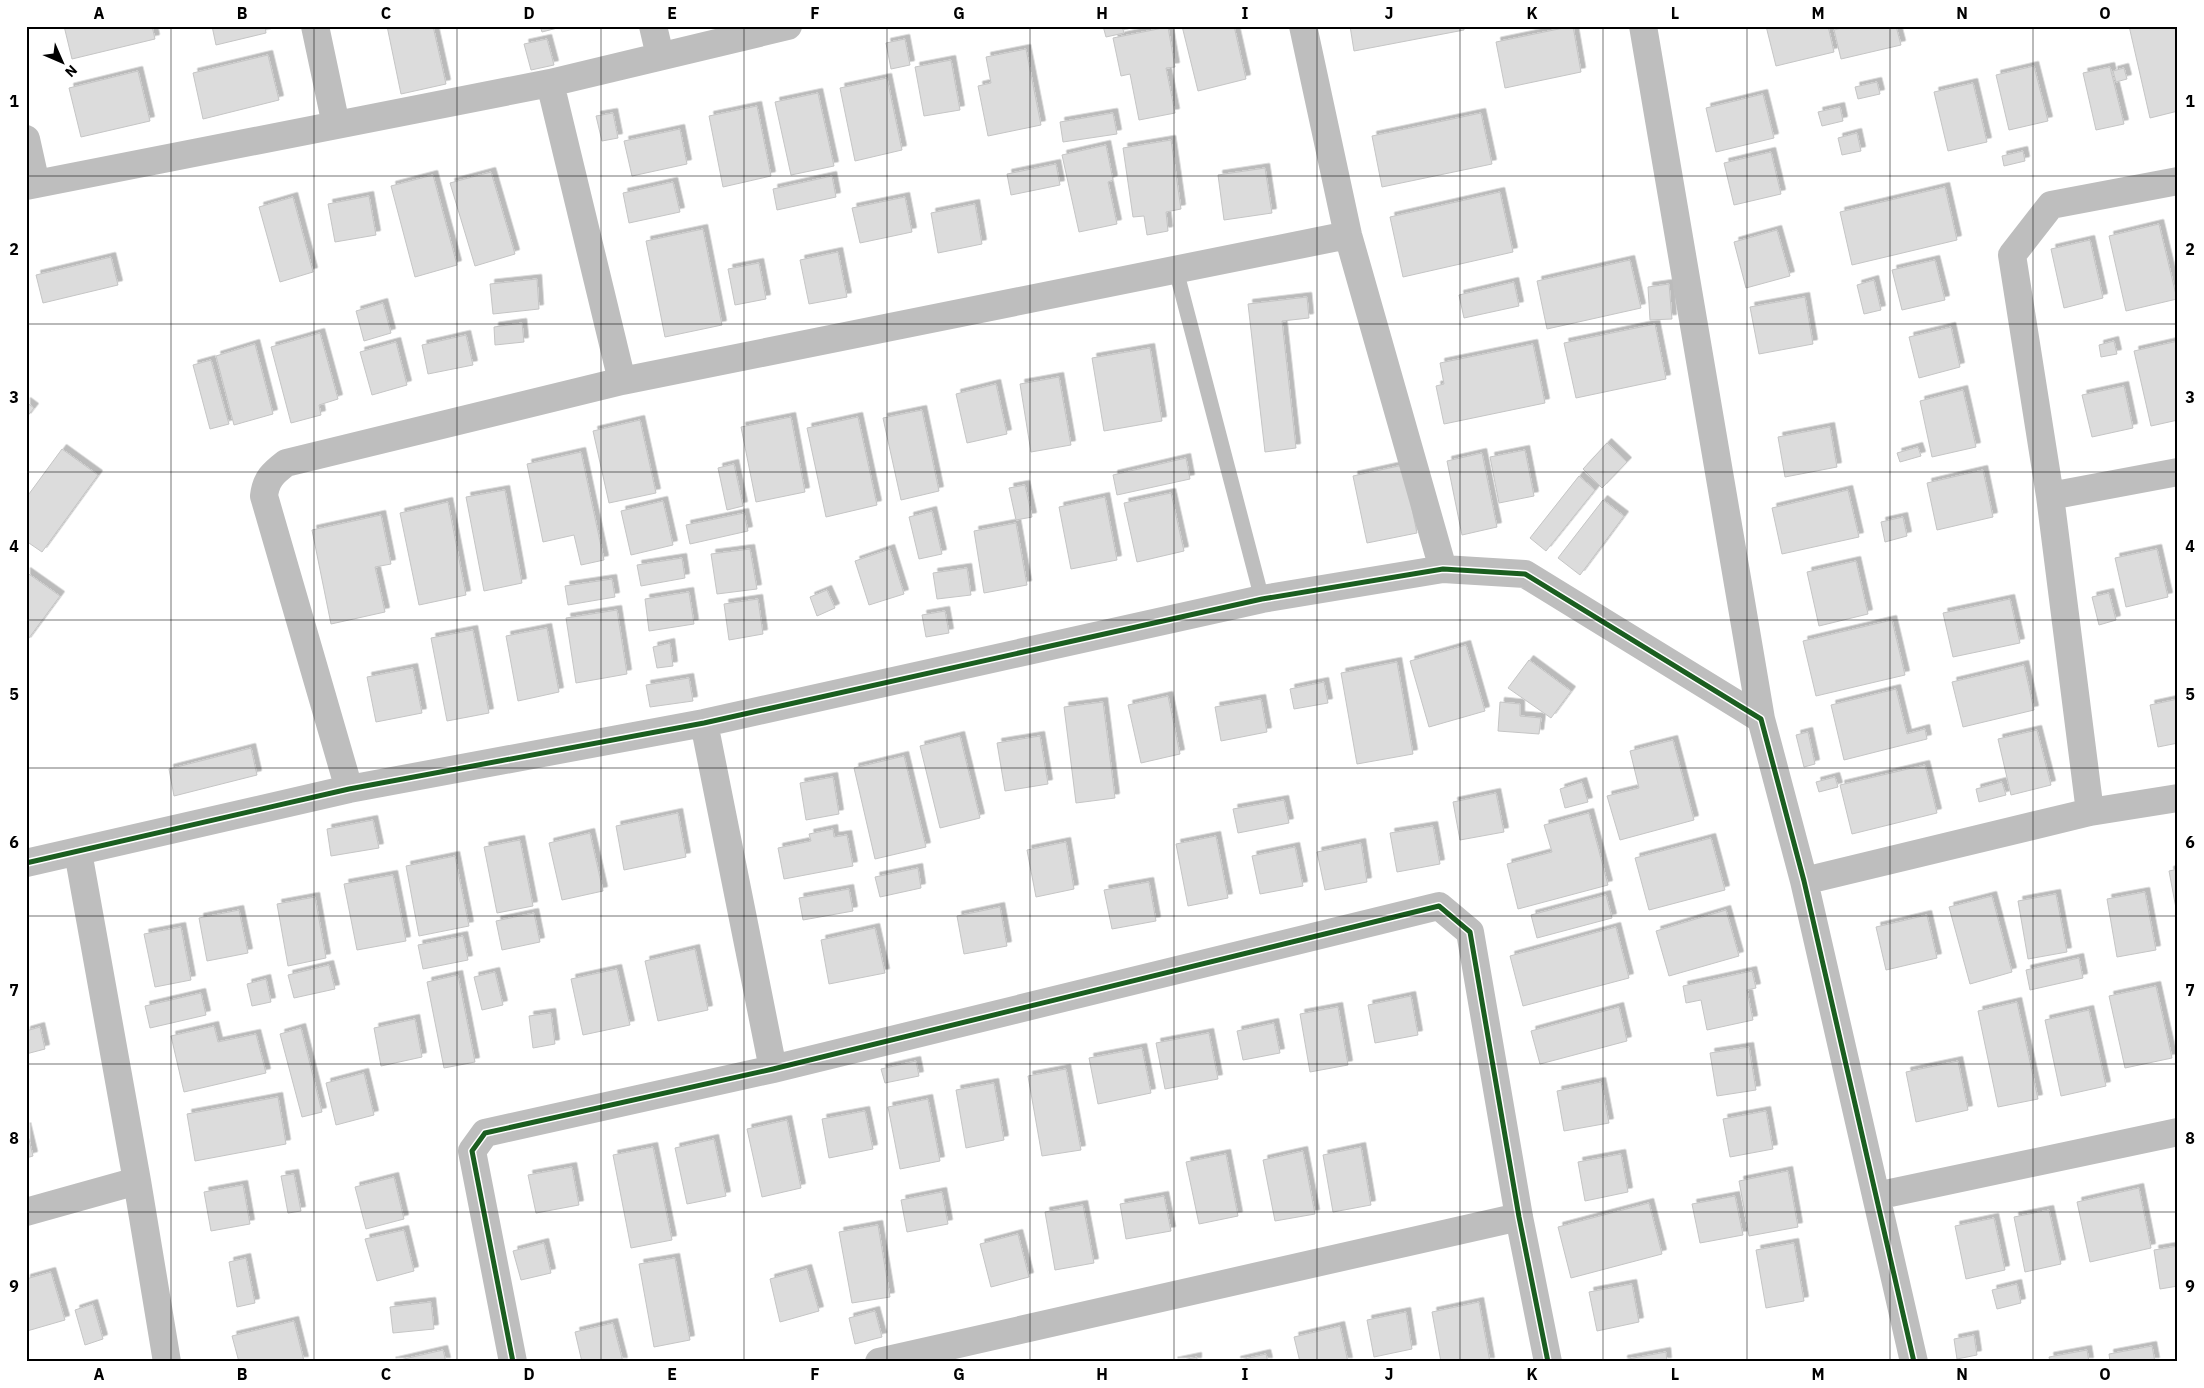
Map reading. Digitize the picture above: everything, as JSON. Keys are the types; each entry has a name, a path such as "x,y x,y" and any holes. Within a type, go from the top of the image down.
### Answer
{"street":[{"path":"315,26 336,125"},
{"path":"653,26 660,56"},
{"path":"26,139 31,185 550,83 788,26"},
{"path":"1303,26 1348,235 1443,569"},
{"path":"1643,26 1761,719 1804,881 1914,1362"},
{"path":"550,83 622,381"},
{"path":"2090,812 2050,496 2012,255 2051,206 2178,181"},
{"path":"349,789 264,496 266,485 271,475 286,464 622,381 1348,235"},
{"path":"2050,496 2178,472"},
{"path":"26,864 349,789 704,723 1262,599 1443,569 1524,574 1761,719"},
{"path":"704,723 773,1069"},
{"path":"1804,881 2090,812 2178,798"},
{"path":"78,852 137,1181 167,1362"},
{"path":"513,1362 472,1151 485,1133 773,1069 1439,906 1470,932 1519,1217 1548,1362"},
{"path":"1876,1196 2178,1132"},
{"path":"26,1212 137,1181"},
{"path":"879,1362 1519,1217"}],"lane":[{"path":"1176,270 1262,599"}],"building":[{"path":"64,26 152,26 155,39 72,59"},
{"path":"212,26 265,26 266,33 216,45"},
{"path":"387,26 433,26 446,84 401,94"},
{"path":"540,26 565,26 542,32"},
{"path":"1103,26 1122,26 1124,33 1106,37"},
{"path":"1182,26 1234,26 1246,79 1198,91"},
{"path":"1350,26 1464,26 1464,30 1354,51"},
{"path":"1573,26 1581,72 1505,88 1496,42"},
{"path":"1766,26 1828,26 1834,52 1776,66"},
{"path":"1851,26 1896,26 1901,45 1841,59 1834,30"},
{"path":"2129,26 2178,26 2178,111 2150,118"},
{"path":"1168,27 1175,67 1166,68 1175,113 1139,120 1130,74 1121,76 1113,38"},
{"path":"547,39 554,65 531,70 524,44"},
{"path":"905,39 910,65 891,69 886,43"},
{"path":"1026,49 1041,125 988,136 978,86 991,83 986,57"},
{"path":"268,55 279,100 203,119 193,73"},
{"path":"951,60 960,110 924,116 915,67"},
{"path":"2034,66 2048,121 2009,130 1996,75"},
{"path":"2110,67 2124,124 2096,130 2083,73"},
{"path":"2124,68 2127,79 2116,82 2113,71"},
{"path":"138,71 150,121 81,137 69,88"},
{"path":"887,78 902,150 855,161 840,88"},
{"path":"1877,82 1880,94 1858,99 1855,87"},
{"path":"1973,83 1987,142 1948,151 1934,92"},
{"path":"818,93 834,166 791,175 775,102"},
{"path":"1763,94 1774,138 1716,152 1706,108"},
{"path":"757,106 771,176 723,187 709,116"},
{"path":"1840,107 1843,121 1822,126 1818,112"},
{"path":"613,113 618,138 602,141 596,116"},
{"path":"1113,113 1117,134 1063,142 1060,122"},
{"path":"1481,113 1492,164 1382,187 1372,136"},
{"path":"680,129 687,164 632,176 624,141"},
{"path":"1857,133 1861,151 1842,155 1838,138"},
{"path":"1171,140 1181,209 1166,212 1168,231 1147,235 1144,216 1133,217 1123,148"},
{"path":"1106,145 1113,180 1108,182 1117,224 1079,232 1062,155"},
{"path":"2023,151 2025,161 2004,166 2002,156"},
{"path":"1771,152 1781,194 1734,205 1724,163"},
{"path":"1056,164 1060,185 1011,195 1007,174"},
{"path":"1265,168 1272,213 1224,220 1218,175"},
{"path":"491,172 515,254 475,266 450,183"},
{"path":"433,175 457,265 415,277 391,186"},
{"path":"832,176 836,197 777,210 773,189"},
{"path":"673,182 680,212 629,223 623,193"},
{"path":"1945,187 1957,240 1852,265 1840,212"},
{"path":"1500,192 1513,252 1403,277 1390,217"},
{"path":"369,196 376,235 335,242 328,204"},
{"path":"293,197 313,272 280,282 259,207"},
{"path":"905,197 912,232 860,243 852,208"},
{"path":"975,204 982,244 938,253 931,213"},
{"path":"2159,224 2177,299 2126,311 2109,236"},
{"path":"703,229 722,325 665,337 646,241"},
{"path":"1777,230 1790,276 1746,288 1734,242"},
{"path":"2090,240 2103,298 2064,308 2051,249"},
{"path":"838,252 847,297 809,304 800,260"},
{"path":"111,257 118,285 43,303 36,275"},
{"path":"1630,260 1641,308 1547,329 1537,281"},
{"path":"1935,260 1945,300 1902,310 1892,270"},
{"path":"759,263 766,299 735,305 728,269"},
{"path":"537,279 539,309 493,314 490,284"},
{"path":"1874,280 1881,310 1864,314 1857,285"},
{"path":"1514,282 1519,306 1464,318 1459,295"},
{"path":"1669,284 1672,319 1650,320 1648,287"},
{"path":"1307,297 1309,318 1282,321 1296,448 1265,452 1248,304"},
{"path":"1805,297 1813,344 1759,354 1750,307"},
{"path":"383,303 391,333 364,341 356,311"},
{"path":"522,323 524,342 495,345 494,327"},
{"path":"1655,324 1666,379 1576,398 1564,343"},
{"path":"1951,327 1960,367 1919,378 1909,337"},
{"path":"320,333 338,399 319,405 321,415 291,423 271,347"},
{"path":"466,335 473,365 428,374 422,345"},
{"path":"2114,341 2117,354 2101,357 2099,345"},
{"path":"2178,341 2178,420 2151,426 2134,351"},
{"path":"396,342 407,385 372,395 360,352"},
{"path":"255,344 273,414 234,425 216,356"},
{"path":"1533,344 1545,403 1444,424 1436,386 1444,384 1440,363"},
{"path":"1150,348 1162,421 1104,431 1092,358"},
{"path":"211,360 229,424 210,429 193,365"},
{"path":"1059,377 1071,445 1031,452 1020,384"},
{"path":"996,384 1007,434 967,443 956,394"},
{"path":"2124,386 2133,428 2092,437 2082,395"},
{"path":"1963,390 1976,447 1932,457 1920,401"},
{"path":"26,402 34,408 26,418"},
{"path":"922,410 939,491 901,500 883,418"},
{"path":"791,417 805,492 756,502 741,427"},
{"path":"858,417 877,505 826,517 807,428"},
{"path":"640,420 656,493 609,503 593,431"},
{"path":"1830,427 1837,467 1785,477 1778,437"},
{"path":"1607,443 1627,462 1602,488 1583,469"},
{"path":"1918,447 1921,456 1900,462 1897,453"},
{"path":"62,449 98,475 42,552 26,541 26,498"},
{"path":"1525,450 1534,496 1499,503 1490,457"},
{"path":"581,452 604,560 581,565 574,535 543,542 527,464"},
{"path":"1482,453 1497,527 1462,535 1447,461"},
{"path":"1186,458 1190,479 1117,495 1113,475"},
{"path":"734,464 743,506 727,510 718,468"},
{"path":"1403,465 1417,533 1367,543 1353,476"},
{"path":"1983,470 1993,517 1937,530 1927,483"},
{"path":"1579,476 1595,490 1546,551 1530,538"},
{"path":"1025,485 1032,517 1016,520 1009,488"},
{"path":"505,490 522,583 484,591 466,497"},
{"path":"1848,490 1859,537 1782,554 1772,508"},
{"path":"1171,493 1184,551 1137,562 1124,503"},
{"path":"1105,497 1117,560 1071,569 1059,507"},
{"path":"1603,500 1624,516 1580,575 1558,558"},
{"path":"663,501 673,545 631,555 621,511"},
{"path":"448,502 466,595 419,605 400,513"},
{"path":"932,511 942,554 919,559 909,517"},
{"path":"744,513 748,531 690,544 686,525"},
{"path":"381,515 391,564 375,567 385,612 331,624 312,530"},
{"path":"1903,517 1907,536 1885,542 1881,522"},
{"path":"1016,523 1027,585 984,593 974,531"},
{"path":"750,549 757,589 717,594 711,554"},
{"path":"890,549 904,594 869,605 855,561"},
{"path":"2157,549 2168,597 2126,607 2115,558"},
{"path":"682,558 685,578 641,586 637,565"},
{"path":"1856,561 1868,614 1819,626 1807,572"},
{"path":"967,568 971,595 937,599 933,573"},
{"path":"26,572 60,596 26,642"},
{"path":"612,579 615,597 568,605 565,586"},
{"path":"827,590 835,608 817,616 810,597"},
{"path":"689,592 694,624 649,631 645,599"},
{"path":"2109,593 2116,620 2099,625 2092,597"},
{"path":"758,599 763,634 729,640 724,604"},
{"path":"2010,599 2020,643 1953,657 1943,613"},
{"path":"617,610 627,674 576,683 566,618"},
{"path":"945,611 949,633 926,637 922,615"},
{"path":"1892,620 1905,675 1816,696 1803,641"},
{"path":"547,628 559,692 518,701 506,636"},
{"path":"473,630 489,713 447,721 431,638"},
{"path":"670,643 673,666 657,668 653,647"},
{"path":"1466,645 1485,711 1429,727 1410,661"},
{"path":"1529,660 1571,691 1551,718 1508,688"},
{"path":"1397,662 1413,754 1357,764 1341,673"},
{"path":"2024,665 2034,710 1963,727 1952,682"},
{"path":"413,668 422,713 376,722 367,677"},
{"path":"689,678 693,701 650,707 646,685"},
{"path":"1324,682 1328,703 1294,709 1290,689"},
{"path":"1896,689 1907,734 1925,729 1927,739 1844,760 1831,705"},
{"path":"1168,696 1180,754 1141,763 1128,705"},
{"path":"1261,699 1267,732 1221,741 1215,707"},
{"path":"2178,699 2178,743 2158,747 2150,705"},
{"path":"1103,702 1115,798 1076,803 1064,707"},
{"path":"1500,702 1520,704 1520,716 1541,718 1539,734 1498,731"},
{"path":"2037,730 2051,785 2011,795 1998,739"},
{"path":"1808,732 1815,764 1804,767 1796,735"},
{"path":"960,736 980,818 940,828 920,746"},
{"path":"1040,736 1048,784 1005,791 997,743"},
{"path":"1673,740 1694,820 1620,840 1607,796 1639,788 1630,751"},
{"path":"251,748 257,775 174,796 169,769"},
{"path":"904,756 926,847 875,859 854,768"},
{"path":"1925,765 1937,813 1852,834 1840,785"},
{"path":"833,777 839,814 806,820 800,783"},
{"path":"1835,777 1838,787 1819,792 1816,782"},
{"path":"1582,782 1588,802 1565,808 1560,789"},
{"path":"2002,782 2006,795 1979,802 1976,789"},
{"path":"1496,793 1504,832 1460,840 1453,802"},
{"path":"1284,800 1289,823 1238,833 1233,809"},
{"path":"678,813 686,857 624,870 616,826"},
{"path":"1589,813 1608,885 1518,909 1507,864 1552,852 1544,825"},
{"path":"373,820 379,848 331,856 327,829"},
{"path":"1433,826 1440,864 1397,872 1390,833"},
{"path":"833,829 834,837 847,835 853,866 784,879 778,848 811,841 809,834"},
{"path":"590,833 603,891 562,900 549,843"},
{"path":"1216,836 1228,898 1188,906 1176,844"},
{"path":"1711,838 1725,890 1649,910 1635,858"},
{"path":"520,840 533,906 497,913 484,847"},
{"path":"1066,842 1074,889 1036,897 1027,850"},
{"path":"1361,843 1367,882 1325,890 1317,852"},
{"path":"1295,847 1303,886 1260,894 1252,856"},
{"path":"455,856 469,926 419,936 406,866"},
{"path":"918,868 921,888 880,897 875,877"},
{"path":"2178,869 2178,919 2169,871"},
{"path":"393,875 406,941 357,950 344,884"},
{"path":"1149,882 1156,921 1112,929 1104,890"},
{"path":"849,889 853,911 803,920 799,898"},
{"path":"2145,892 2156,950 2117,957 2107,899"},
{"path":"2056,894 2067,952 2028,959 2018,901"},
{"path":"1606,895 1612,918 1537,938 1531,915"},
{"path":"1992,896 2012,972 1970,984 1949,907"},
{"path":"315,897 326,958 288,966 277,904"},
{"path":"1000,907 1007,946 964,954 957,916"},
{"path":"239,910 248,953 207,961 199,918"},
{"path":"1726,910 1739,956 1669,976 1656,931"},
{"path":"534,913 540,942 502,950 496,921"},
{"path":"1927,915 1937,958 1886,970 1876,927"},
{"path":"181,927 191,980 155,987 144,934"},
{"path":"1616,927 1629,978 1523,1006 1510,956"},
{"path":"875,928 885,973 829,984 821,940"},
{"path":"463,936 468,960 423,969 418,945"},
{"path":"695,949 708,1010 658,1021 645,961"},
{"path":"2079,958 2083,978 2030,990 2026,970"},
{"path":"329,965 335,989 294,998 288,975"},
{"path":"617,969 630,1025 583,1035 571,979"},
{"path":"1752,971 1756,988 1747,990 1753,1020 1707,1030 1701,1000 1686,1003 1683,986"},
{"path":"495,972 503,1005 482,1010 474,977"},
{"path":"458,975 475,1062 444,1068 427,982"},
{"path":"266,979 271,1002 252,1006 247,984"},
{"path":"2156,986 2172,1058 2125,1068 2109,996"},
{"path":"201,993 206,1015 150,1028 145,1006"},
{"path":"1411,996 1418,1035 1375,1043 1368,1005"},
{"path":"2017,1002 2038,1099 1998,1107 1978,1011"},
{"path":"1338,1007 1348,1065 1310,1072 1300,1014"},
{"path":"1619,1007 1627,1041 1540,1064 1531,1031"},
{"path":"2089,1010 2106,1086 2061,1096 2045,1020"},
{"path":"551,1013 555,1044 533,1048 529,1016"},
{"path":"415,1019 422,1057 381,1066 374,1028"},
{"path":"1274,1023 1280,1053 1243,1060 1237,1031"},
{"path":"214,1026 218,1042 256,1034 266,1073 184,1092 171,1036"},
{"path":"40,1027 45,1049 26,1054 26,1031"},
{"path":"301,1028 322,1112 302,1117 280,1034"},
{"path":"1209,1033 1218,1079 1165,1089 1156,1043"},
{"path":"1749,1047 1756,1090 1717,1096 1710,1053"},
{"path":"1142,1048 1151,1093 1098,1104 1089,1058"},
{"path":"916,1061 919,1076 885,1083 881,1069"},
{"path":"1958,1061 1968,1110 1916,1122 1906,1072"},
{"path":"1066,1069 1081,1150 1042,1156 1028,1076"},
{"path":"364,1073 374,1115 336,1125 326,1083"},
{"path":"1601,1082 1609,1123 1564,1131 1557,1091"},
{"path":"994,1083 1004,1140 966,1148 956,1090"},
{"path":"278,1097 286,1144 195,1161 187,1114"},
{"path":"928,1099 940,1161 900,1169 888,1107"},
{"path":"865,1111 873,1149 829,1158 822,1119"},
{"path":"1766,1111 1773,1149 1730,1157 1723,1119"},
{"path":"787,1120 801,1188 762,1197 747,1129"},
{"path":"26,1127 33,1156 26,1158"},
{"path":"714,1139 726,1196 687,1204 675,1148"},
{"path":"653,1147 672,1240 631,1248 613,1155"},
{"path":"1361,1147 1371,1205 1333,1212 1323,1155"},
{"path":"1303,1151 1315,1214 1275,1221 1263,1160"},
{"path":"1226,1154 1238,1216 1199,1224 1186,1162"},
{"path":"1621,1154 1628,1192 1585,1201 1578,1162"},
{"path":"572,1167 579,1205 536,1213 528,1175"},
{"path":"1788,1171 1798,1227 1749,1236 1739,1181"},
{"path":"294,1174 301,1211 288,1213 281,1176"},
{"path":"394,1177 404,1219 366,1229 355,1187"},
{"path":"243,1185 250,1224 211,1231 204,1192"},
{"path":"2139,1188 2151,1248 2090,1262 2077,1202"},
{"path":"942,1192 948,1224 907,1232 901,1200"},
{"path":"1164,1196 1171,1231 1126,1239 1120,1204"},
{"path":"1735,1196 1743,1235 1700,1243 1692,1204"},
{"path":"1649,1203 1662,1254 1571,1278 1558,1227"},
{"path":"1083,1205 1094,1263 1055,1270 1045,1212"},
{"path":"2049,1210 2061,1264 2025,1272 2014,1217"},
{"path":"1994,1218 2005,1270 1966,1279 1955,1226"},
{"path":"878,1225 890,1297 852,1303 839,1232"},
{"path":"404,1230 414,1271 377,1281 365,1239"},
{"path":"1018,1234 1029,1277 991,1287 980,1244"},
{"path":"544,1243 551,1273 521,1280 513,1251"},
{"path":"1794,1243 1804,1301 1766,1308 1756,1250"},
{"path":"2178,1246 2178,1286 2160,1289 2154,1250"},
{"path":"246,1258 255,1303 237,1307 229,1262"},
{"path":"675,1258 690,1340 654,1347 639,1264"},
{"path":"807,1269 819,1311 780,1322 770,1279"},
{"path":"51,1272 65,1320 27,1331 26,1279"},
{"path":"1632,1284 1639,1322 1597,1331 1589,1292"},
{"path":"2017,1284 2021,1303 1997,1309 1992,1290"},
{"path":"431,1302 434,1329 393,1333 390,1307"},
{"path":"1479,1302 1490,1362 1441,1362 1432,1312"},
{"path":"93,1304 103,1339 85,1345 75,1310"},
{"path":"875,1311 882,1337 855,1344 849,1318"},
{"path":"1406,1312 1412,1349 1374,1357 1367,1320"},
{"path":"294,1321 304,1361 239,1362 232,1336"},
{"path":"613,1323 623,1362 582,1362 575,1332"},
{"path":"1340,1326 1348,1362 1300,1362 1294,1337"},
{"path":"1974,1335 1977,1355 1957,1359 1954,1339"},
{"path":"2152,1346 2155,1362 2110,1362 2109,1354"},
{"path":"443,1350 446,1362 391,1362"},
{"path":"2087,1350 2089,1362 2050,1362 2049,1357"},
{"path":"1666,1352 1667,1362 1623,1362 1623,1360"},
{"path":"1266,1354 1268,1362 1236,1362 1236,1361"},
{"path":"1197,1357 1197,1362 1173,1362"}],"cycle path":[{"path":"26,863 349,789 704,723 1262,599 1443,569 1525,574 1761,719 1804,881 1914,1362"},
{"path":"513,1362 472,1151 485,1133 773,1069 1439,906 1470,932 1519,1217 1548,1362"}]}
